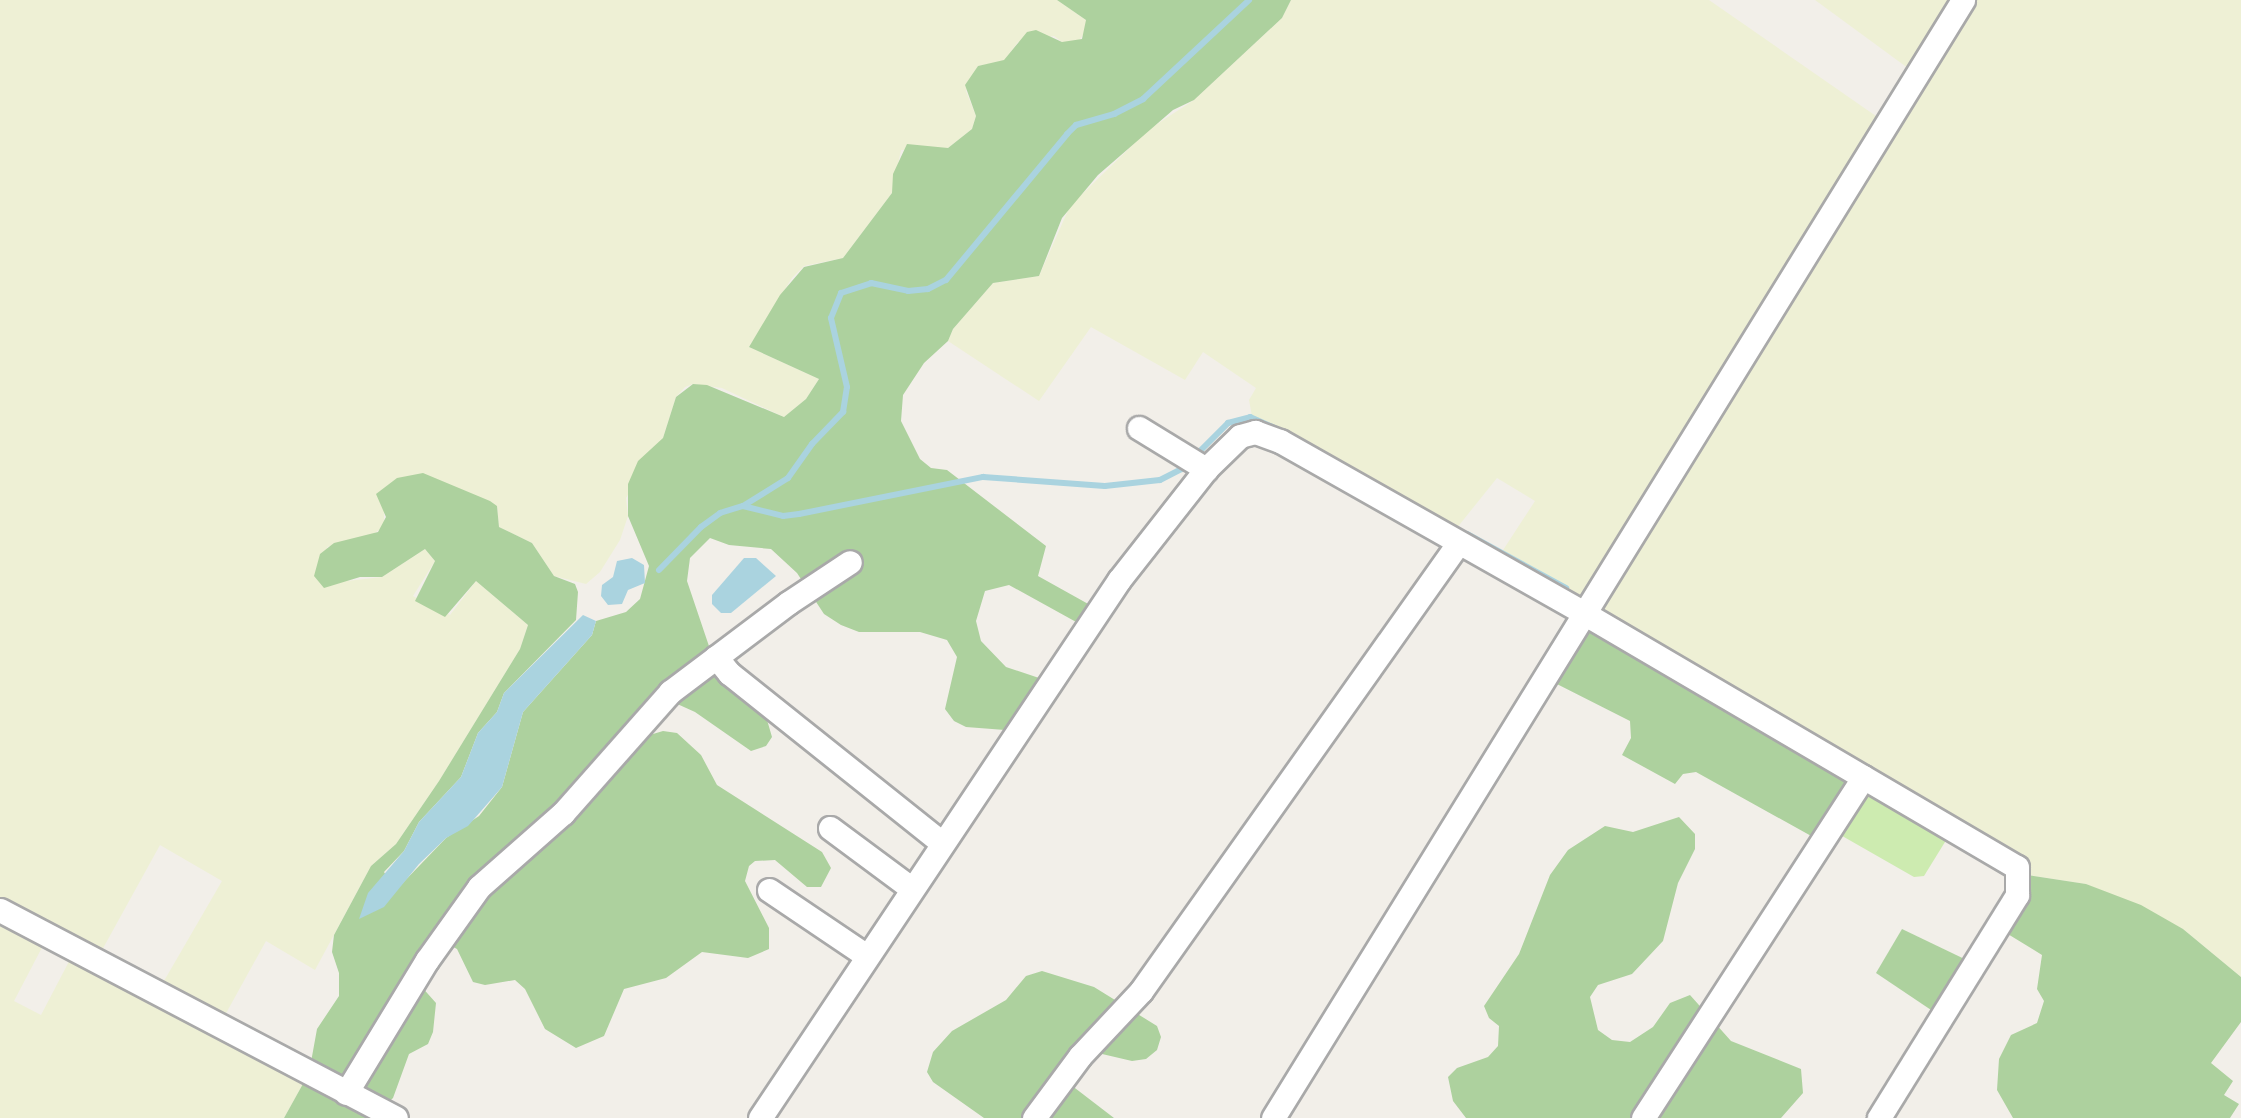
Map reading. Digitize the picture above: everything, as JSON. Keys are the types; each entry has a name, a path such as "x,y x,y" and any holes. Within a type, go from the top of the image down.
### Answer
{"street":[{"path":"1273,1118 1587,615 1962,0"},
{"path":"1139,428 1195,463"},
{"path":"760,1118 1195,463 1240,436 1255,432 1280,441 1457,545 1587,615 2017,867 2021,879 2017,895 1982,956 1879,1118"},
{"path":"1034,1118 1080,1056 1141,991 1457,545"},
{"path":"346,1093 471,896 587,789 648,714 716,657 850,562"},
{"path":"716,657 729,673 942,843"},
{"path":"1643,1118 1864,777"},
{"path":"830,828 912,888"},
{"path":"769,890 867,956"},
{"path":"0,910 396,1118"}],"green space":[{"path":"0,0 1057,0 1086,20 1086,31 1077,43 1062,42 1054,36 1018,42 1004,61 978,66 966,91 976,116 972,129 948,148 901,150 892,193 843,258 804,266 792,278 749,347 819,379 806,399 784,417 722,388 693,384 685,387 676,397 663,438 626,498 628,516 620,540 600,572 586,584 554,576 532,543 499,527 497,506 376,494 384,505 384,526 371,536 327,547 347,581 382,577 425,549 435,561 413,596 450,615 476,581 528,625 520,649 439,781 396,844 371,866 315,970 266,941 219,1026 309,1073 284,1118 0,1118","holes":["160,845 222,881 157,993 96,961","48,936 75,950 41,1015 14,1001"]},
{"path":"1057,0 1291,0 1282,18 1194,100 1173,110 1098,175 1062,218 1039,276 993,283 953,329 948,341 924,363 903,395 901,421 920,459 931,468 947,470 1046,546 1038,576 1099,610 1087,628 1009,585 985,591 976,621 981,641 1006,667 1051,682 1018,731 966,727 954,721 945,709 957,657 947,640 920,632 859,632 841,625 824,614 797,573 771,549 729,545 710,538 690,558 687,581 712,655 765,713 772,737 766,746 751,751 695,712 664,698 643,737 663,731 677,733 701,755 717,785 822,852 831,868 821,887 807,887 775,860 755,861 749,866 745,881 769,928 769,949 748,958 702,952 666,978 624,989 604,1036 576,1048 545,1029 525,989 515,980 485,985 473,982 457,949 446,943 420,985 436,1003 433,1032 428,1044 409,1054 393,1098 380,1110 396,1118 284,1118 309,1073 317,1029 339,996 339,973 332,952 334,935 371,866 396,844 439,781 520,649 528,625 476,581 445,617 415,601 435,561 425,549 382,577 360,577 324,588 314,576 320,554 334,543 378,532 386,517 376,494 397,478 423,473 497,506 499,527 532,543 554,576 575,584 578,592 576,620 504,693 497,712 478,733 461,777 419,822 404,851 384,872 395,891 446,838 479,816 502,787 523,712 592,635 596,621 626,612 640,599 649,566 628,516 628,484 638,461 663,438 676,397 693,384 707,385 784,417 806,399 819,379 749,347 780,295 804,267 843,258 892,193 893,174 907,144 948,148 972,129 976,116 965,85 978,66 1004,60 1027,32 1036,30 1062,42 1082,39 1086,20"},
{"path":"1291,0 1709,0 1886,123 1916,74 1815,0 2241,0 2241,977 2183,929 2086,884 2020,874 1494,564 1535,501 1497,478 1448,539 1255,432 1249,400 1256,388 1203,352 1185,380 1091,327 1039,401 948,341 953,329 993,283 1039,276 1070,206 1148,130 1194,100 1282,18"},
{"path":"1587,615 1864,777 1822,842 1696,772 1683,774 1675,784 1622,755 1631,738 1630,721 1547,679"},
{"path":"1864,777 1953,829 1924,876 1914,877 1830,829"},
{"path":"1679,817 1695,834 1695,849 1678,883 1663,941 1632,974 1598,985 1590,997 1598,1030 1612,1040 1630,1042 1653,1027 1670,1003 1690,995 1731,1041 1801,1069 1803,1093 1781,1118 1466,1118 1453,1101 1448,1077 1457,1068 1488,1057 1498,1046 1499,1026 1489,1018 1484,1006 1519,954 1550,875 1568,850 1605,826 1633,832"},
{"path":"2020,874 2086,884 2141,905 2183,929 2241,977 2241,1022 2211,1063 2233,1081 2224,1095 2239,1104 2230,1118 2013,1118 1997,1090 1999,1059 2011,1035 2037,1023 2044,1001 2037,989 2042,955 1998,928"},
{"path":"1902,929 1977,965 1943,1018 1876,973"},
{"path":"1042,971 1094,987 1157,1026 1161,1037 1157,1050 1146,1059 1132,1061 1085,1050 1071,1085 1114,1118 984,1118 933,1082 927,1072 933,1052 952,1031 1006,1000 1026,976"}],"water":[{"path":"632,558 644,565 645,583 628,590 622,604 608,605 601,596 602,585 613,577 617,561"},
{"path":"744,558 756,558 776,576 731,613 721,613 712,604 712,595"},
{"path":"583,615 596,621 592,635 523,712 502,787 468,826 446,838 419,864 384,907 359,919 368,893 404,851 419,822 461,777 478,733 497,712 504,693"}],"waterway":[{"path":"743,506 788,478 812,444 843,412 847,387 831,318 841,293 871,283 908,291 928,289 946,280 1076,125 1114,114 1143,99 1249,0"},
{"path":"659,570 701,527 720,513 743,506 783,516 983,477 1105,486 1160,480 1182,469 1228,423 1250,417 1277,429"},
{"path":"1467,534 1566,588"}]}
